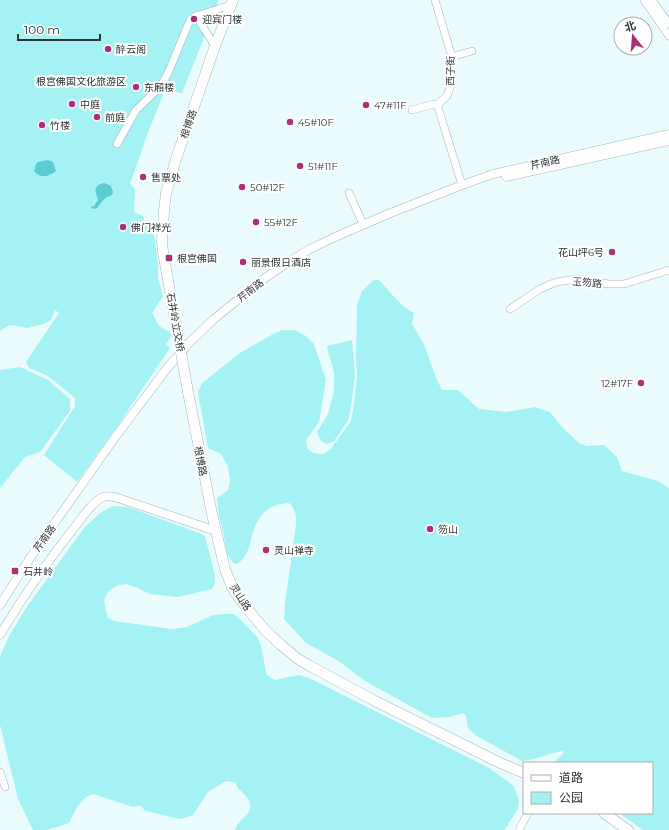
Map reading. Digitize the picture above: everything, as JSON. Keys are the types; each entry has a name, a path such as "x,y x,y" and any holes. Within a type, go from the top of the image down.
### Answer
{"highway":[{"name":"根博路","path":"163,252 162,241 166,192 215,46 232,2"},
{"name":"石井岭立交桥","path":"163,252 188,392"},
{"name":"根博路","path":"188,392 216,531"},
{"name":"灵山路","path":"216,531 226,569 236,594 249,612 266,631 298,659 375,701 498,762 523,773"},
{"path":"605,814 628,830"}],"main road":[{"name":"芹南路","path":"0,604 30,558 116,436 168,367 190,342 238,299 262,280 308,250 363,224 423,199 462,185 493,174 669,134"},
{"path":"462,185 494,180 669,141"},
{"path":"0,635 9,619 51,558 84,515 96,502 104,497 112,496 216,531"}],"street":[{"name":"西子街","path":"435,0 451,57 449,67 450,88 447,96 438,104"},
{"path":"644,0 669,36"},
{"path":"652,0 669,24"},
{"path":"117,144 136,110 157,90 163,82 190,20 196,16 232,2"},
{"path":"196,16 215,46"},
{"path":"451,57 472,51"},
{"path":"412,110 438,104 462,185"},
{"path":"349,193 363,224"},
{"name":"玉笏路","path":"510,309 540,289 556,282 576,279 609,284 624,284 669,270"},
{"path":"0,772 6,787"},
{"path":"520,830 528,814"}],"green space":[{"name":"根宫佛国文化旅游区","path":"0,0 219,0 182,93 165,90 130,184 135,189 134,212 143,216 147,226 154,235 158,264 158,278 163,296 152,313 159,326 173,334 166,344 170,348 116,428 77,482 44,455 75,406 75,398 48,376 29,368 26,362 59,313 55,310 51,320 44,324 27,328 13,325 0,331"},
{"path":"374,280 379,280 400,302 414,313 412,324 424,344 436,378 442,390 458,390 479,409 507,412 535,407 550,412 563,428 579,443 587,446 604,445 617,457 622,471 658,481 668,487 669,830 643,830 620,814 653,814 653,762 554,762 563,754 563,751 522,761 475,735 468,728 466,716 463,713 450,717 432,718 365,681 340,662 306,643 284,619 296,524 295,512 289,503 276,505 262,515 255,526 244,558 236,564 233,563 227,554 219,517 217,498 228,490 230,481 228,467 221,454 208,448 198,392 202,383 240,353 273,334 282,330 294,330 306,336 314,344 326,380 319,422 306,440 307,448 313,453 323,454 331,449 351,421 357,376 357,305 362,291"},
{"path":"352,340 355,377 348,421 334,441 327,444 320,440 317,432 328,414 334,391 334,372 327,346"},
{"path":"20,367 48,380 70,399 70,411 40,452 25,457 0,488 0,370"},
{"path":"113,506 128,507 205,536 215,575 215,583 212,589 178,597 149,594 127,584 118,585 108,592 104,600 108,618 114,621 172,629 187,627 213,615 234,614 258,638 267,675 275,680 299,675 309,678 489,768 514,786 519,800 518,808 504,830 235,830 248,813 250,806 247,796 238,788 236,783 226,781 208,792 193,815 181,819 145,811 141,806 133,807 93,794 81,802 69,823 47,830 33,830 18,799 0,725 0,656 9,636 26,608 84,528 100,513"}],"shaded area":[{"path":"48,160 53,162 56,171 50,175 42,176 34,171 38,162"},
{"path":"104,183 111,186 113,192 112,195 105,198 97,208 91,208 98,200 96,188 100,184"}],"place":[{"name":"迎宾门楼","path":"194,19"},
{"name":"醉云阁","path":"108,49"},
{"name":"东厢楼","path":"136,87"},
{"name":"中庭","path":"72,104"},
{"name":"47#11F","path":"366,105"},
{"name":"前庭","path":"97,117"},
{"name":"45#10F","path":"290,122"},
{"name":"竹楼","path":"42,125"},
{"name":"51#11F","path":"300,166"},
{"name":"售票处","path":"143,177"},
{"name":"50#12F","path":"242,187"},
{"name":"55#12F","path":"256,222"},
{"name":"佛门祥光","path":"123,227"},
{"name":"花山坪6号","path":"612,252"},
{"name":"根宫佛国","path":"169,258"},
{"name":"丽景假日酒店","path":"243,262"},
{"name":"12#17F","path":"641,383"},
{"name":"笏山","path":"430,529"},
{"name":"灵山禅寺","path":"266,550"},
{"name":"石井岭","path":"15,571"}]}
